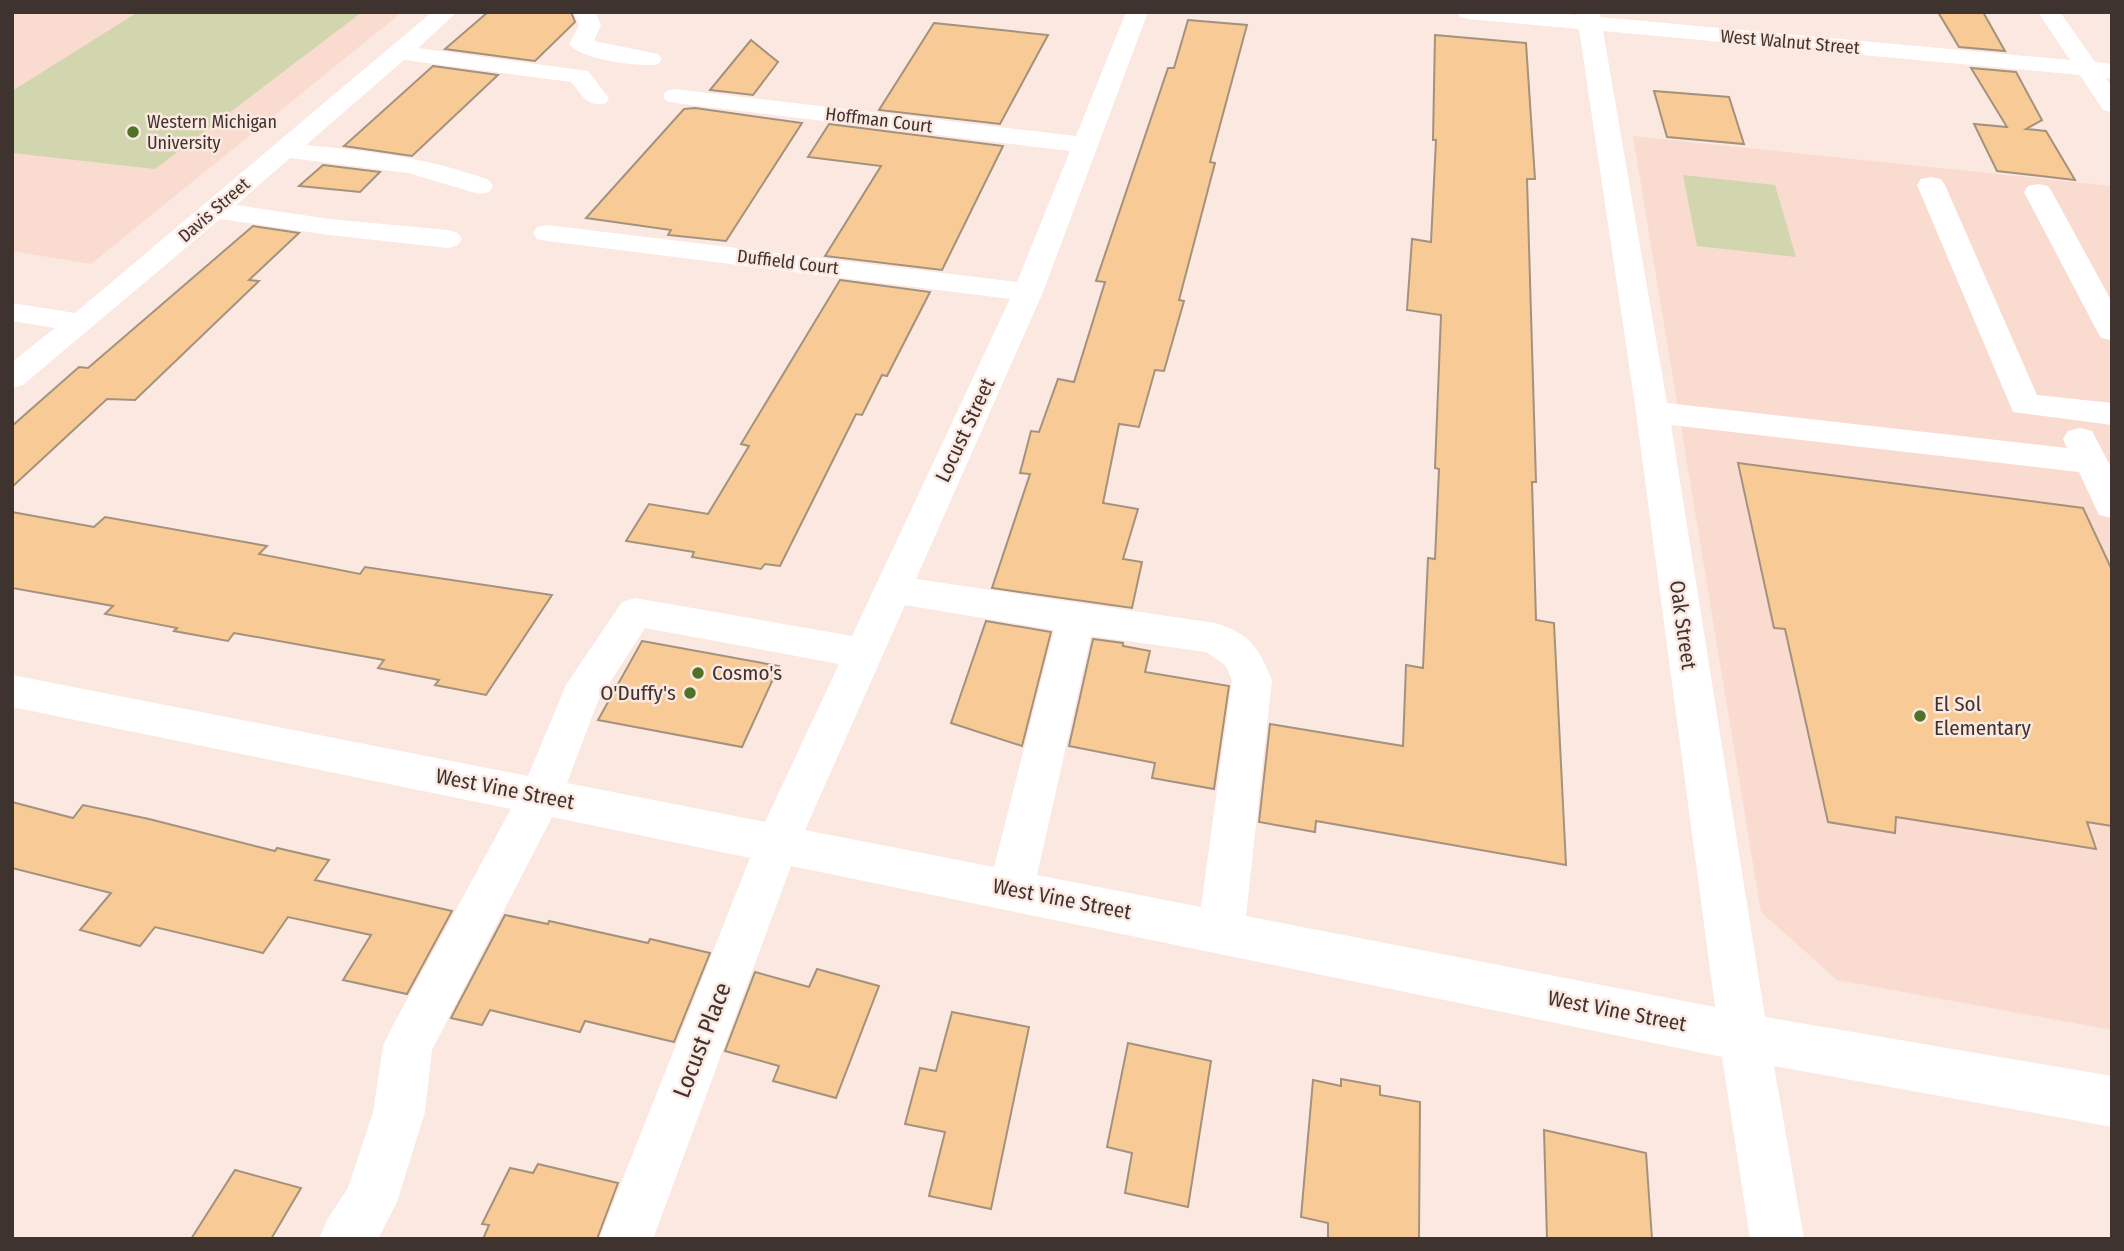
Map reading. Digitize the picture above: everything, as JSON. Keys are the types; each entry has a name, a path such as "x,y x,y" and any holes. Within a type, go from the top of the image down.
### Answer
{"street":[{"name":"Davis Street","path":"12,378 81,323 446,12"},
{"path":"584,12 590,26 581,44 598,51 650,59"},
{"name":"Locust Street","path":"778,842 1028,292 1136,12"},
{"name":"West Walnut Street","path":"1468,12 1589,18 2112,71"},
{"path":"2049,12 2112,105"},
{"name":"Oak Street","path":"1589,18 1652,412 1744,1037 1777,1239"},
{"path":"398,52 579,76 597,98"},
{"name":"Hoffman Court","path":"675,96 1084,145"},
{"path":"284,150 413,166 455,176 479,186"},
{"path":"1931,185 2025,404 2112,414"},
{"path":"2038,192 2112,331"},
{"path":"214,210 329,227 448,239"},
{"name":"Duffield Court","path":"547,233 1028,292"},
{"path":"12,312 81,323"},
{"path":"2066,409 2112,506"},
{"path":"1652,412 2091,462"},
{"path":"892,589 1215,638 1242,656 1252,680 1221,932"},
{"path":"346,1239 370,1202 399,1112 408,1046 541,796 580,696 635,612 864,653"},
{"path":"1011,889 1076,619"},
{"name":"West Vine Street","path":"12,691 1744,1037 2112,1102"},
{"name":"Locust Place","path":"626,1239 778,842"}],"shaded area":[{"name":"Western Michigan University","path":"12,12 402,12 91,264 12,251"},
{"name":"El Sol Elementary","path":"1633,136 2112,186 2112,1030 1837,980 1761,912"}],"green space":[{"path":"138,12 362,12 155,169 12,153 12,91"},
{"path":"1683,175 1775,185 1796,257 1697,246"}],"building":[{"path":"488,12 571,12 575,22 535,61 445,49"},
{"path":"1938,12 1983,12 2005,51 1959,47"},
{"path":"1188,20 1247,25 1210,162 1215,163 1179,300 1184,301 1164,371 1155,370 1139,427 1119,424 1103,503 1138,509 1123,559 1142,562 1132,608 992,588 1030,474 1020,473 1031,431 1039,432 1058,379 1074,382 1105,282 1096,281 1168,68 1174,68"},
{"path":"934,23 1048,35 1000,124 879,110"},
{"path":"1435,35 1526,43 1535,179 1527,179 1536,482 1532,482 1536,620 1554,623 1566,865 1316,821 1315,832 1259,822 1270,724 1403,746 1406,665 1423,668 1428,558 1435,559 1439,469 1435,468 1441,315 1407,310 1412,239 1431,242 1436,140 1433,140"},
{"path":"751,40 778,62 753,95 710,90"},
{"path":"433,66 498,75 412,156 344,146"},
{"path":"1971,68 2016,72 2042,120 2026,129 2046,131 2075,180 1997,171 1974,124 2007,127"},
{"path":"1654,91 1729,97 1744,144 1667,137"},
{"path":"695,108 802,123 726,241 668,235 671,230 586,218 684,109"},
{"path":"829,124 1003,146 942,270 825,256 881,166 808,157"},
{"path":"323,165 380,172 360,192 299,186"},
{"path":"253,226 299,233 249,280 259,281 135,400 107,399 12,487 12,426 79,367 88,368"},
{"path":"840,280 930,292 887,376 882,375 862,415 856,414 780,566 765,564 761,569 692,557 694,552 626,541 649,504 708,514 749,446 741,444"},
{"name":"El Sol Elementary","path":"1738,463 2083,508 2112,570 2112,826 2087,822 2096,849 1896,817 1895,833 1828,822 1785,629 1774,628"},
{"path":"12,512 94,527 105,517 267,546 259,554 360,574 365,567 552,595 486,695 435,685 439,680 378,668 384,660 234,633 228,641 174,631 177,628 105,614 113,606 12,588"},
{"path":"986,621 1051,632 1022,746 951,723"},
{"path":"1093,639 1123,643 1123,646 1150,651 1145,672 1229,686 1214,789 1152,778 1155,763 1069,746"},
{"name":"O'Duffy's","path":"642,641 779,666 742,747 598,720"},
{"path":"12,802 73,818 83,805 275,851 277,848 329,860 315,880 452,911 407,994 343,980 371,935 288,917 263,953 155,927 140,946 80,930 111,893 12,868"},
{"path":"505,915 548,924 549,921 648,943 650,939 710,953 674,1042 585,1021 580,1032 490,1010 482,1025 451,1018"},
{"path":"817,969 879,986 836,1098 773,1081 779,1066 725,1051 755,972 809,987"},
{"path":"952,1012 1029,1027 991,1209 929,1196 945,1132 905,1124 920,1068 936,1071"},
{"path":"1128,1043 1211,1061 1188,1207 1125,1193 1132,1153 1107,1147"},
{"path":"1341,1079 1380,1086 1380,1095 1420,1102 1419,1239 1328,1239 1328,1223 1301,1217 1313,1080 1341,1086"},
{"path":"1544,1130 1646,1153 1652,1239 1547,1239"},
{"path":"538,1164 618,1183 597,1239 483,1239 489,1225 482,1224 510,1168 533,1173"},
{"path":"235,1170 301,1188 271,1239 191,1239"}],"place":[{"name":"Western Michigan University","path":"133,132"},
{"name":"Cosmo's","path":"698,673"},
{"name":"O'Duffy's","path":"690,693"},
{"name":"El Sol Elementary","path":"1920,716"}]}
